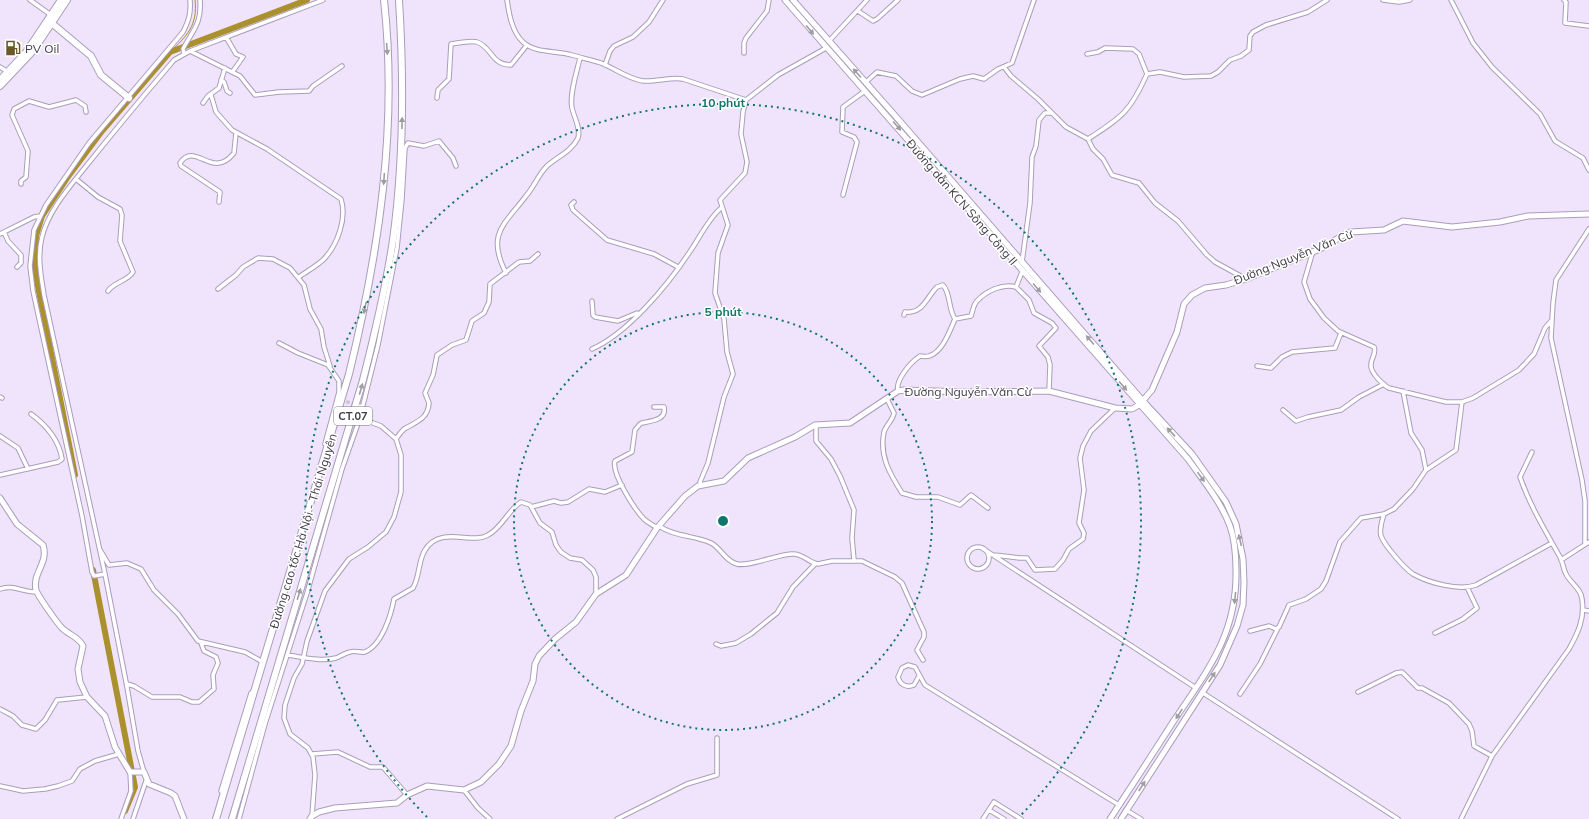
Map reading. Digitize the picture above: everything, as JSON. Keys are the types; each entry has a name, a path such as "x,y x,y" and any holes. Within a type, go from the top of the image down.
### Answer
{"highway":[{"path":"0,86 33,51 51,20 60,0"},
{"path":"0,80 27,51 67,0"},
{"name":"Đường cao tốc Hà Nội - Thái Nguyên","path":"215,819 341,404 364,313 378,239 384,190 387,141 388,62 383,0"},
{"name":"Đường cao tốc Hà Nội - Thái Nguyên","path":"232,819 363,380 379,316 392,241 402,141 403,61 399,0"},
{"path":"51,20 75,44 91,56 101,75 128,97"}],"street":[{"path":"30,0 51,20"},
{"path":"105,574 95,576 92,572 82,516 32,291 30,261 34,230 40,216 76,161 183,32 190,16 190,0"},
{"path":"184,819 175,796 171,793 153,787 146,781 142,772 127,684 105,574 44,295 40,269 40,246 45,225 76,179 136,103 174,60 184,51 194,34 198,22 200,0"},
{"path":"184,51 190,51 322,0"},
{"path":"507,0 516,33 527,45 543,51 567,54 605,65 636,79 645,81 672,78 683,79 746,100"},
{"path":"605,65 610,51 614,46 634,37 649,22 663,0"},
{"path":"744,53 744,42 767,11 769,0"},
{"name":"Đường dẫn KCN Sông Công II","path":"785,0 1022,272 1141,403"},
{"name":"Đường dẫn KCN Sông Công II","path":"793,0 995,229 1141,403"},
{"path":"829,41 867,0"},
{"path":"858,11 873,21 898,0"},
{"path":"866,82 877,72 893,75 912,91 922,95 960,79 973,76 984,79 998,69 1012,63 1034,0"},
{"path":"1147,74 1160,72 1188,77 1214,74 1230,60 1241,56 1250,50 1250,36 1253,32 1270,24 1308,12 1327,0"},
{"path":"1383,0 1399,2 1410,0"},
{"path":"1451,0 1473,43 1492,67 1540,114 1556,141 1583,158 1589,170"},
{"path":"1564,0 1566,2 1564,19 1566,24 1589,26"},
{"path":"226,37 236,54 243,57 233,71"},
{"path":"437,98 438,90 449,79 452,44 478,42 485,47 495,60 508,65 511,65 527,45"},
{"path":"701,485 700,482 708,463 724,397 733,374 727,352 724,319 715,293 718,253 728,225 728,220 721,208 721,198 744,173 746,167 746,156 741,134 743,112 746,100 778,75 826,48"},
{"path":"1087,54 1098,52 1106,48 1133,50 1139,54 1147,74 1135,101 1123,114 1088,140"},
{"path":"190,51 233,71 240,76 253,94 257,95 279,92 309,91 313,86 342,66"},
{"path":"506,273 499,255 498,241 500,227 527,196 542,172 567,151 578,137 579,131 572,108 580,58"},
{"path":"0,67 8,72"},
{"path":"1004,67 1018,83 1066,127 1088,140 1093,149 1103,159 1112,175 1139,183 1155,203 1178,221 1207,255 1215,262 1246,278"},
{"path":"203,103 219,88 225,68"},
{"path":"221,80 224,82 227,91 230,93"},
{"path":"842,195 857,145 854,137 842,132 843,107 865,92"},
{"path":"211,95 218,116 236,133 268,149 341,198 343,217 338,234 330,252 315,266 299,277"},
{"path":"128,97 136,103"},
{"path":"21,184 21,181 26,177 28,151 12,115 14,109 29,101 49,107 76,100 86,106 86,112"},
{"path":"1022,263 1030,203 1031,168 1036,146 1039,120 1045,113 1052,113"},
{"path":"219,202 220,192 181,166 180,163 185,158 195,156 216,164 220,164 234,153 236,133"},
{"path":"240,819 265,724 342,469 360,418 361,407 378,345 396,248 402,199 405,148 408,143 424,146 439,141 453,158 456,166"},
{"path":"76,179 98,197 119,207 122,212 120,241 133,272 130,276 113,285 108,291"},
{"path":"574,202 571,205 573,210 607,240 654,254 678,267"},
{"path":"592,349 614,337 659,293 721,208"},
{"name":"Đường Nguyễn Văn Cừ","path":"464,790 476,786 488,777 499,764 513,740 521,711 533,681 537,659 555,639 576,622 596,594 626,575 658,527 685,496 696,487 724,480 748,458 796,437 816,425 850,423 898,391 1049,391 1115,408 1132,409 1141,403 1156,382 1176,332 1186,301 1192,294 1205,288 1226,285 1246,278 1313,252 1345,234 1351,232 1384,230 1403,221 1452,227 1500,222 1528,216 1589,214"},
{"path":"17,267 21,263 21,255 2,233 34,217 40,216"},
{"path":"990,234 995,229"},
{"path":"1585,544 1582,480 1552,344 1552,320 1556,280 1589,229"},
{"path":"1313,252 1304,279 1305,287 1316,308 1340,333 1374,347 1375,351 1371,366 1384,384 1403,391 1441,401 1462,402 1488,391 1520,370 1534,354 1545,328 1552,320"},
{"path":"396,439 404,430 416,424 426,416 429,402 425,393 438,355 452,345 466,340 472,321 484,314 488,302 490,284 519,262 530,262 538,254"},
{"path":"215,819 238,731 261,661 339,399 340,384 330,367 324,347 321,329 310,309 306,291 299,277 290,268 279,262 263,258 245,265 236,275 218,288"},
{"path":"1016,287 1022,272"},
{"path":"904,315 905,312 910,313 918,310 937,286 943,286 948,295 950,311 955,319"},
{"path":"955,319 970,316 977,301 992,290 1012,286 1016,287 1029,300 1034,313 1052,323 1056,328 1039,346 1048,356 1050,365 1049,391"},
{"path":"592,301 593,316 605,319 622,320 641,311"},
{"path":"898,391 898,382 911,364 920,356 930,356 937,350 955,319"},
{"path":"1257,366 1272,368 1282,357 1292,352 1335,348 1340,333"},
{"path":"280,343 298,353 330,367"},
{"path":"1283,410 1296,421 1300,421 1308,417 1341,410 1359,397 1384,384"},
{"path":"1403,391 1411,433 1422,450 1426,470"},
{"path":"887,399 894,413 885,431 883,446 886,465 902,493 916,497 938,497 960,505 971,495 988,508"},
{"path":"1240,694 1260,664 1278,628 1282,624 1289,605 1306,599 1321,589 1326,581 1340,542 1361,518 1384,514 1399,504 1426,470 1456,450 1462,402"},
{"path":"1110,819 1196,688 1223,642 1230,624 1235,603 1236,559 1230,526 1220,505 1188,460 1141,403"},
{"path":"1121,819 1220,665 1237,626 1243,604 1243,562 1236,524 1226,502 1192,454 1141,403"},
{"path":"654,407 664,407 665,411 663,415 658,419 641,424 635,428 632,452 618,459 614,464 615,470 622,485 639,514 658,527 712,544 729,560 737,564 780,555 796,554 803,556 814,564 854,560 867,563 895,577 902,583 924,632 924,637 917,650 923,660"},
{"path":"992,555 1002,555 1013,559 1027,558 1038,571 1055,569 1063,560 1069,549 1083,538 1084,533 1079,523 1084,490 1080,458 1083,446 1091,431 1115,408"},
{"path":"0,475 58,462 62,459 57,443 49,431 31,414"},
{"path":"360,418 381,426 396,439 401,455 401,492 394,517 382,536 348,558 331,582 318,610 307,641 304,657 289,692 284,718 290,734 312,754 315,775 311,817 335,808 396,803 407,795 427,786 464,790 478,808 490,819"},
{"path":"816,425 816,441 831,459 840,476 854,510 852,538 854,560"},
{"path":"0,436 18,448 28,469"},
{"path":"1461,819 1492,756 1569,649 1578,633 1583,610 1580,592 1566,575 1561,560 1528,500 1520,477 1532,452"},
{"path":"531,507 554,501 561,503 568,502 589,489 605,492 622,485"},
{"path":"0,498 17,524 43,545 44,558 36,577 37,592 60,625 83,646 78,674 82,689 87,697 105,716 119,754 131,772 131,791 121,819"},
{"path":"287,655 332,659 353,651 363,652 369,649 383,631 390,616 394,599 408,592 415,584 420,561 427,546 451,536 479,538 487,536 518,504 523,502 531,507 540,523 552,532 556,545 561,552 570,558 582,560 595,572 596,594"},
{"path":"1384,514 1380,527 1381,535 1389,549 1410,572 1429,581 1467,587 1476,585 1552,543"},
{"path":"1561,560 1589,542"},
{"path":"996,558 983,568 976,569 968,563 969,552 975,548 982,548 1398,819"},
{"path":"982,548 988,553 988,563"},
{"path":"99,549 110,565 127,563 140,569 157,595 178,614 196,639 201,643 245,652 261,661"},
{"path":"1236,559 1243,562"},
{"path":"716,644 722,646 736,643 751,634 777,613 793,587 814,564"},
{"path":"0,589 7,586 37,592"},
{"path":"1435,633 1463,619 1477,608 1467,587"},
{"path":"1583,610 1589,611"},
{"path":"1250,631 1269,626 1278,628"},
{"path":"127,684 134,686 152,697 180,697 192,702 199,702 214,689 212,675 218,663 216,657 204,651 201,643"},
{"path":"925,685 908,686 901,683 898,677 900,670 905,666 912,666 917,670 925,685 1120,805"},
{"path":"1358,692 1396,673 1402,672 1418,688 1422,688 1449,703 1471,728 1474,746 1492,756"},
{"path":"914,685 919,676"},
{"path":"0,709 13,716 22,725 36,729 45,720 57,700 87,697"},
{"path":"617,819 688,784 717,774 717,738"},
{"path":"312,754 338,752 370,767 382,767 407,795"},
{"path":"0,786 23,791 58,786 72,781 80,769 95,761 119,754"},
{"path":"131,772 142,772"},
{"path":"133,819 146,781"},
{"path":"983,819 994,802 1021,819"},
{"path":"989,810 1004,819"},
{"path":"1126,810 1141,819"},
{"path":"994,819 997,814"}],"waterway":[{"path":"170,52 182,41 193,23 195,16 195,0"},
{"path":"75,475 35,271 36,236 42,216 67,178 102,131 170,52 307,0"},
{"path":"93,570 135,787 125,811"}],"tunnel":[{"path":"341,400 357,405"}],"place":[{"name":"PV Oil","path":"13,48"}]}
